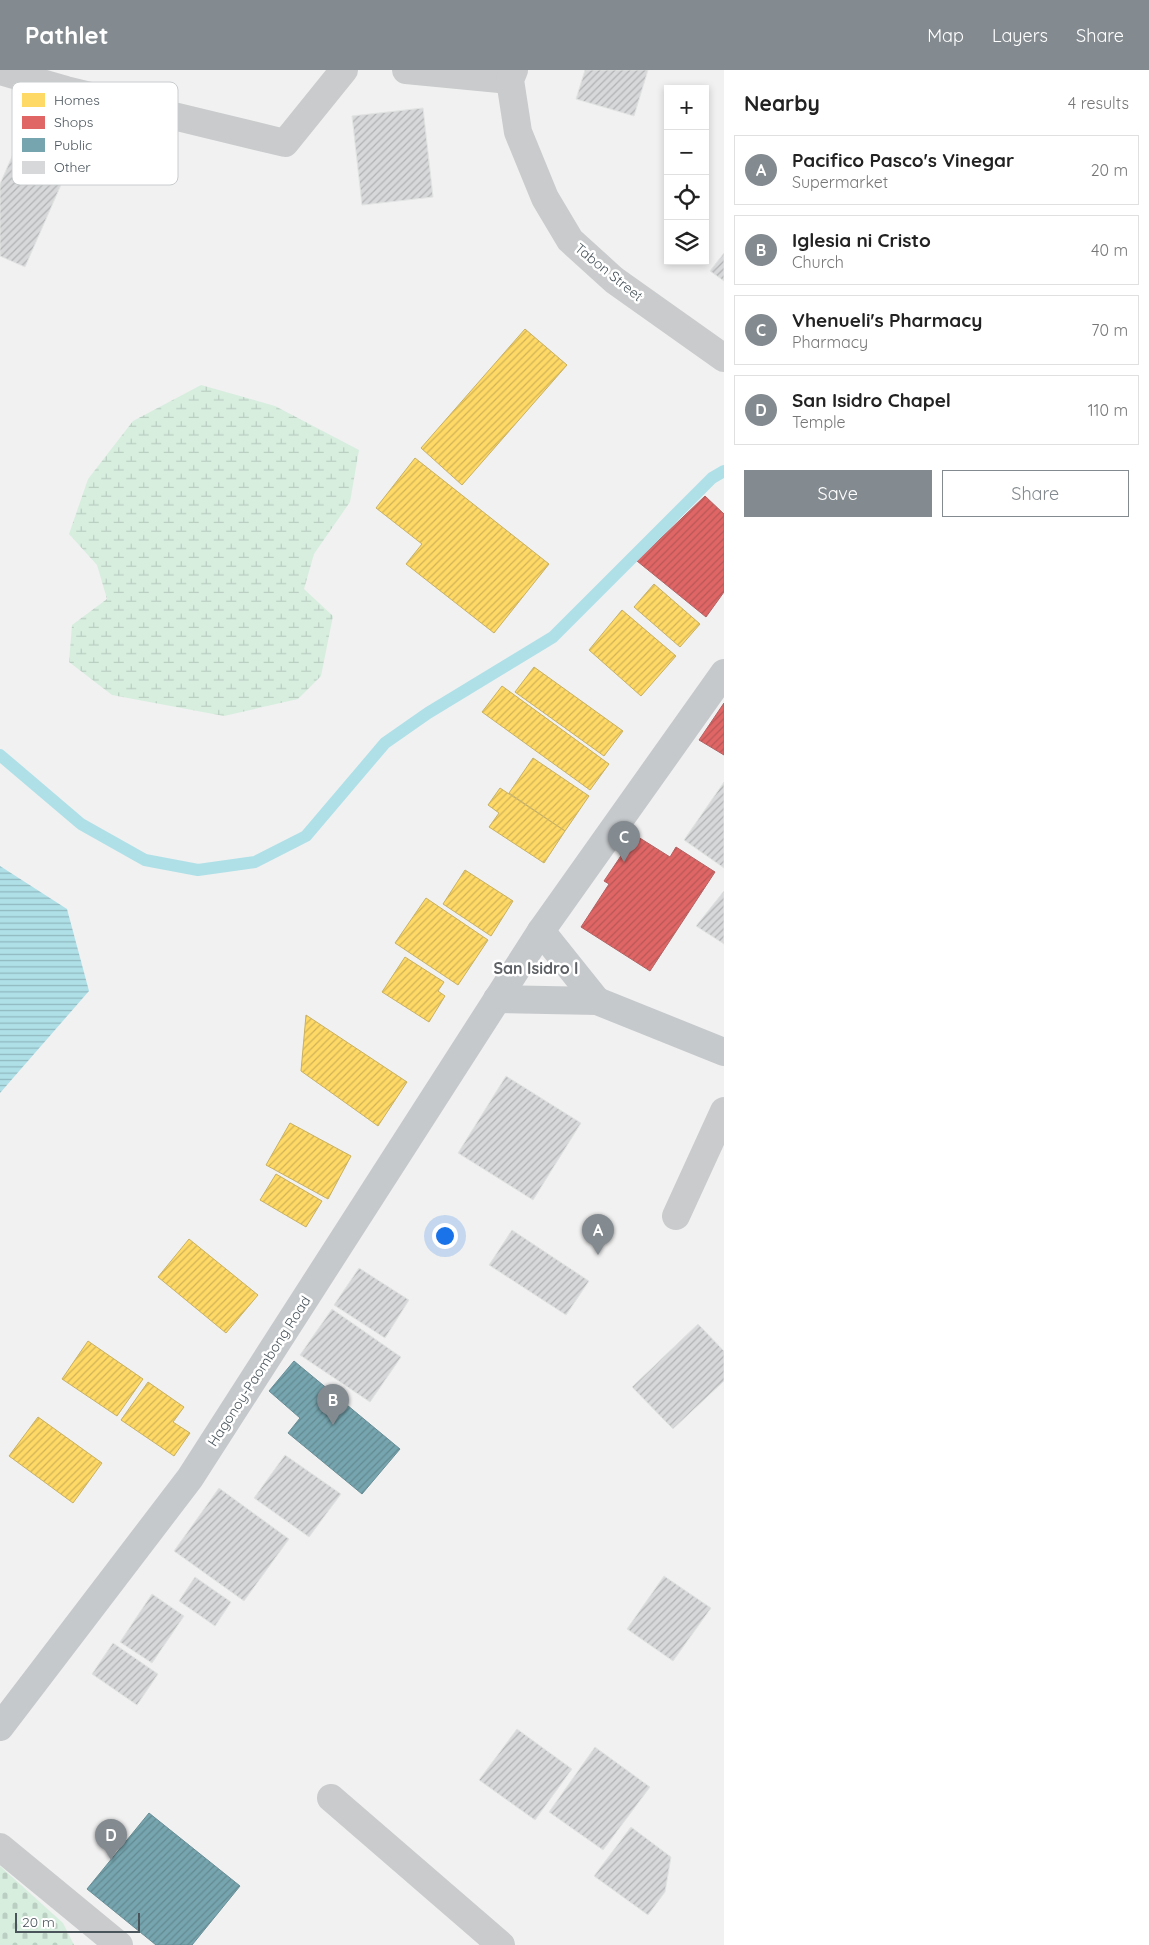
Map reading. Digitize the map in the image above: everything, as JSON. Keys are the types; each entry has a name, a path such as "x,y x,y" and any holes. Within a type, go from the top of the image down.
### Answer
{"main road":[{"name":"Hagonoy-Paombong Road","path":"0,1727 190,1478 541,930 724,673"},
{"path":"541,930 597,1001"},
{"path":"497,999 597,1001 724,1052"}],"street":[{"path":"178,117 285,143 344,70"},
{"path":"406,70 512,75"},
{"path":"0,71 38,82"},
{"name":"Tabon Street","path":"512,75 518,132 545,198 570,240 614,280 724,358"},
{"path":"676,1216 724,1111"},
{"path":"331,1798 501,1945"},
{"path":"0,1847 119,1945"}],"green space":[{"path":"201,385 275,406 359,450 350,502 314,554 304,589 333,616 321,676 298,699 224,716 112,695 69,662 72,625 107,599 97,565 69,534 88,479 133,421"},
{"path":"0,1866 63,1923 74,1945 0,1945"}],"water":[{"path":"0,866 67,909 89,991 0,1093"}],"building: Homes":[{"path":"525,329 567,365 462,485 421,448"},
{"path":"415,458 549,564 494,633 406,564 422,544 376,508"},
{"path":"654,584 700,624 680,647 634,607"},
{"path":"622,610 676,656 641,696 589,650"},
{"path":"534,667 623,731 604,756 515,692"},
{"path":"502,686 609,764 590,790 482,712"},
{"path":"533,758 589,796 565,831 509,793"},
{"path":"500,788 565,831 544,863 489,827 499,813 488,805"},
{"path":"465,870 513,901 491,936 443,904"},
{"path":"426,898 488,940 458,985 395,943"},
{"path":"405,957 444,982 438,991 445,996 429,1022 382,992"},
{"path":"306,1015 407,1082 378,1126 301,1071"},
{"path":"290,1123 351,1156 328,1199 266,1165"},
{"path":"276,1174 322,1201 306,1227 260,1200"},
{"path":"189,1239 258,1295 226,1333 158,1277"},
{"path":"88,1341 143,1379 117,1416 62,1379"},
{"path":"148,1382 184,1407 173,1422 190,1433 174,1456 121,1420"},
{"path":"38,1417 102,1463 73,1503 9,1456"}],"building: Shops":[{"path":"705,496 724,514 724,592 706,617 637,561"},
{"path":"724,703 724,755 699,740"},
{"path":"635,835 670,857 676,847 715,872 650,971 581,927 609,884 604,881"}],"building: Public":[{"path":"294,1361 400,1449 362,1494 288,1433 300,1418 269,1391"},
{"path":"149,1813 240,1886 192,1945 156,1945 87,1889"}],"building: Other":[{"path":"585,70 648,70 634,116 576,99"},
{"path":"423,108 433,197 362,205 352,116"},
{"path":"12,156 12,185 61,185 25,267 0,256 0,184"},
{"path":"724,253 724,281 710,271"},
{"path":"724,782 724,868 684,840"},
{"path":"724,891 724,944 696,926"},
{"path":"506,1076 581,1123 533,1200 458,1153"},
{"path":"512,1230 589,1281 566,1315 489,1265"},
{"path":"359,1268 409,1300 385,1338 334,1305"},
{"path":"332,1309 401,1357 370,1402 300,1355"},
{"path":"698,1324 724,1351 724,1381 673,1429 632,1387"},
{"path":"285,1455 341,1494 309,1537 254,1498"},
{"path":"219,1488 289,1539 244,1601 174,1551"},
{"path":"664,1576 711,1608 673,1661 627,1629"},
{"path":"195,1577 231,1602 215,1626 179,1601"},
{"path":"152,1594 184,1616 152,1663 120,1642"},
{"path":"113,1643 158,1674 137,1705 92,1674"},
{"path":"517,1729 572,1769 535,1820 479,1780"},
{"path":"595,1747 650,1787 603,1850 549,1812"},
{"path":"631,1827 671,1857 665,1892 648,1915 594,1876"}],"waterway":[{"path":"0,755 81,824 145,860 198,870 255,862 306,836 385,743 428,713 553,637 712,478 724,471"}],"place":[{"name":"Vhenueli's Pharmacy","path":"624,862"},
{"name":"Pacifico Pasco's Vinegar","path":"598,1255"},
{"name":"Iglesia ni Cristo","path":"333,1425"},
{"name":"San Isidro Chapel","path":"111,1860"}],"district":[{"name":"San Isidro I","path":"536,968"}]}
